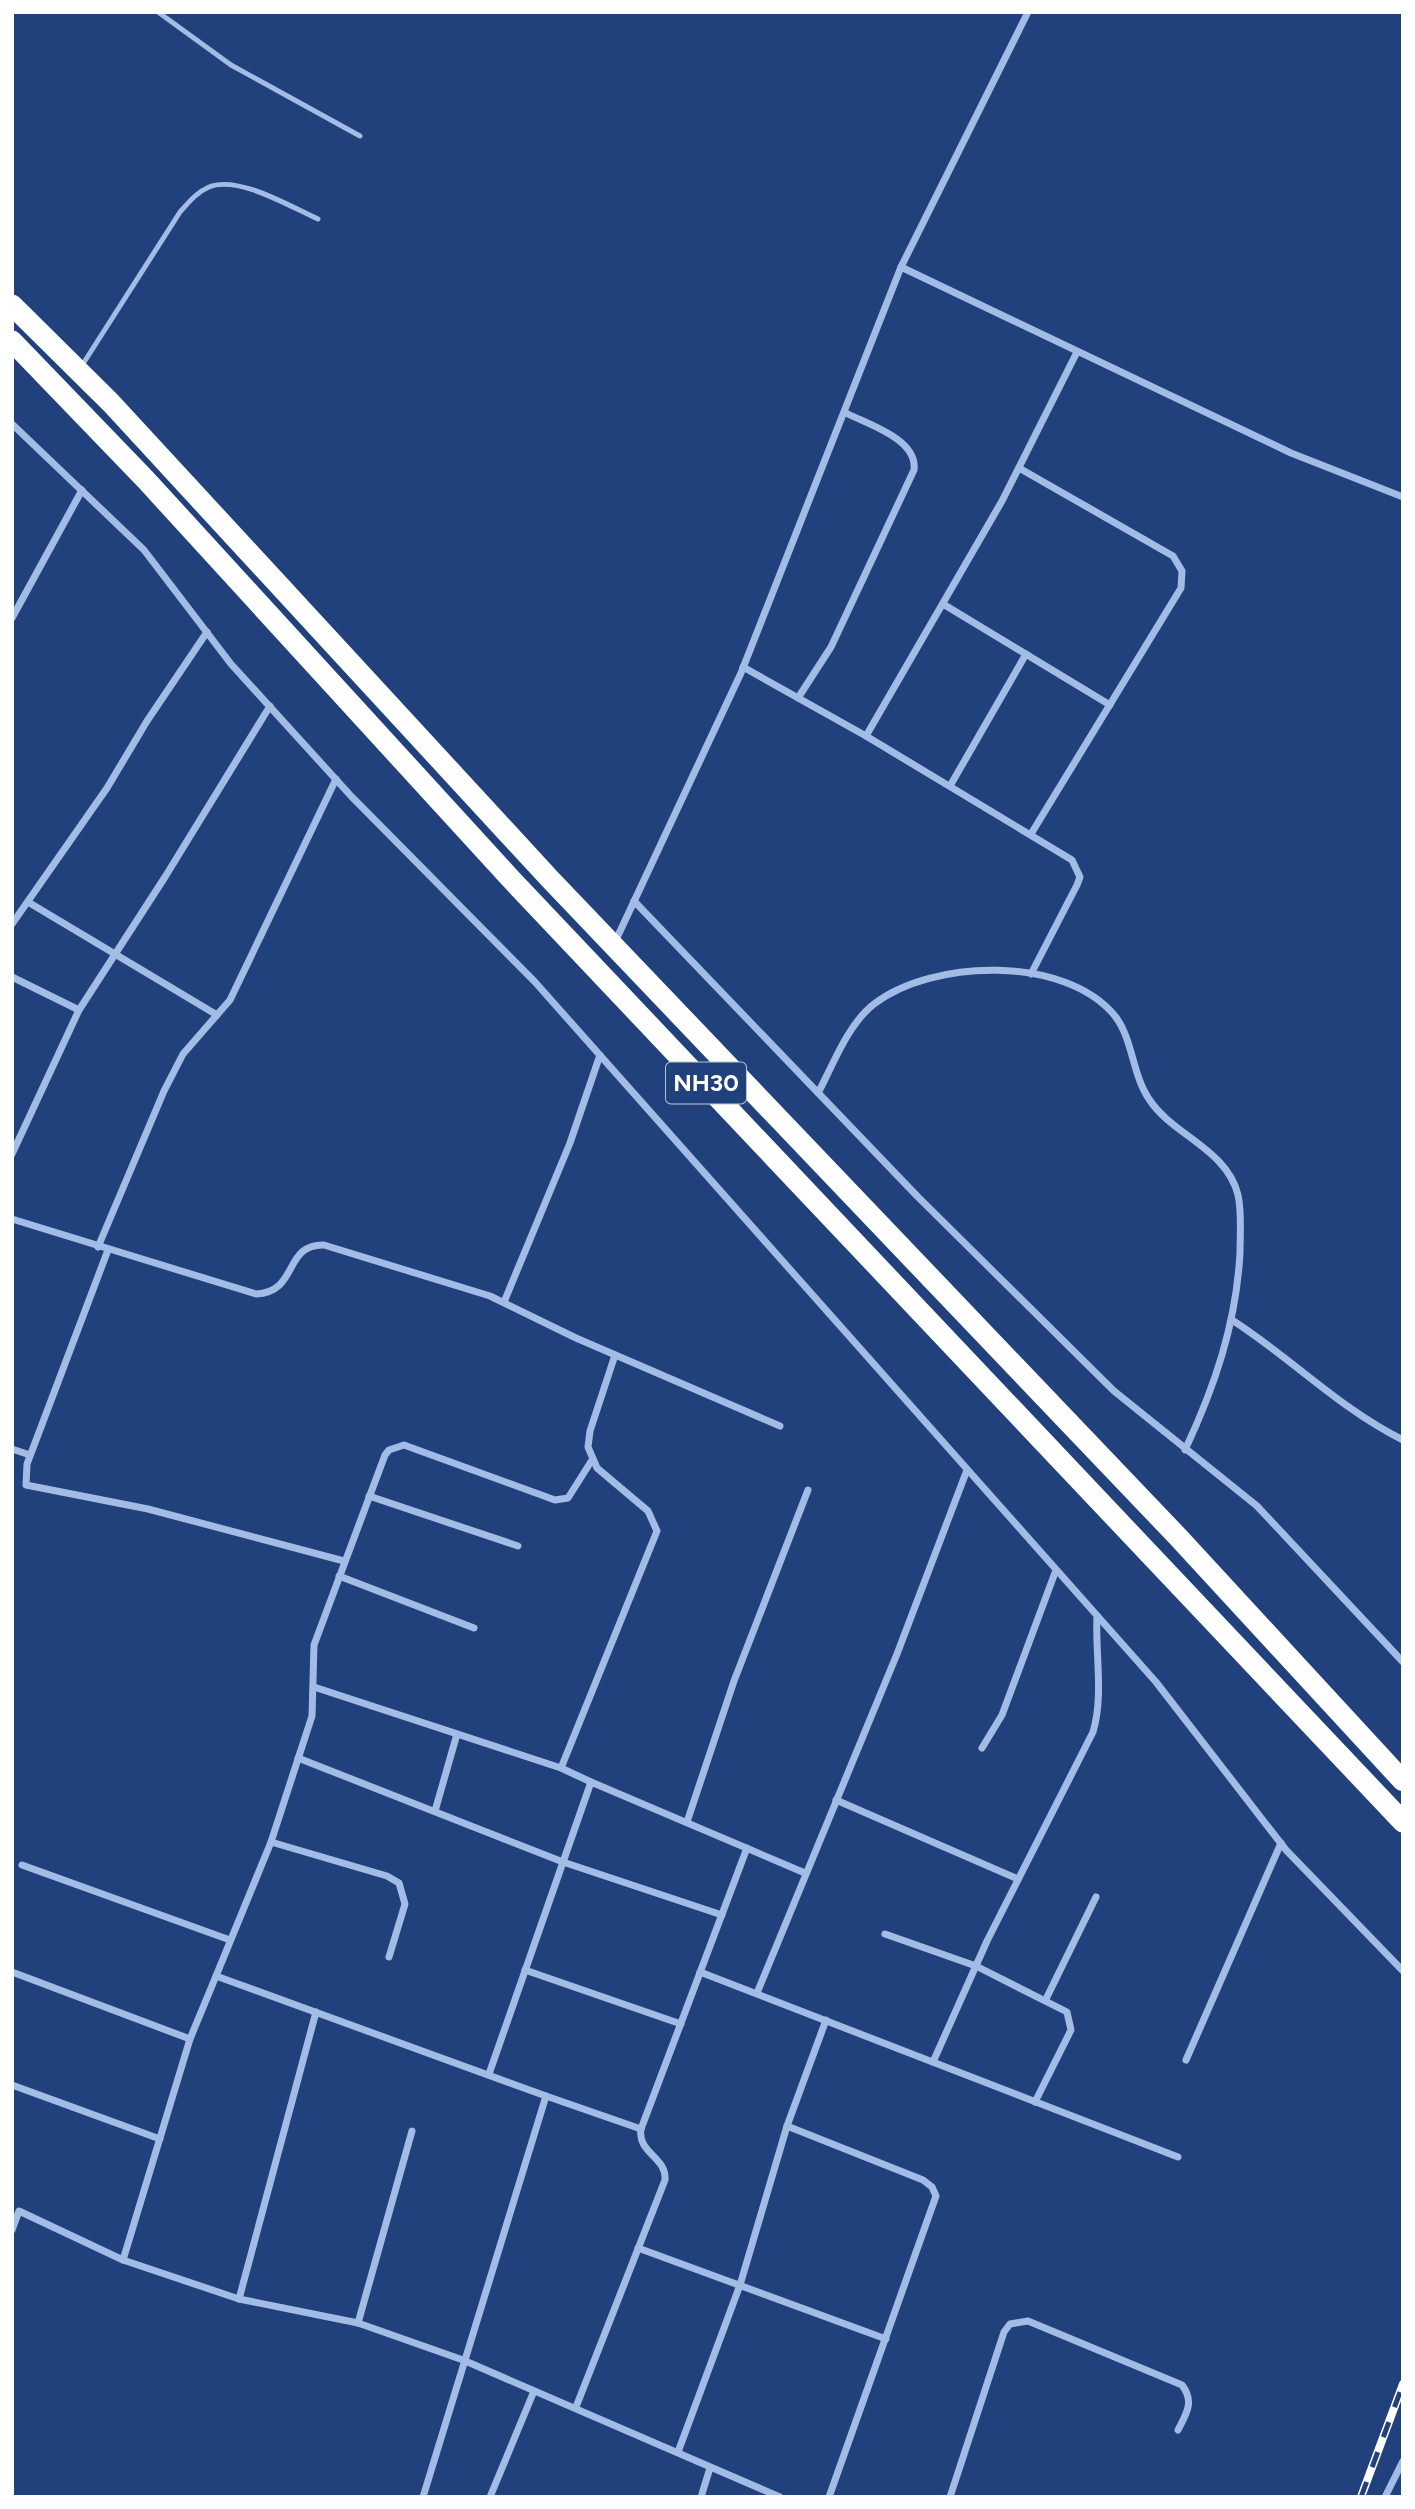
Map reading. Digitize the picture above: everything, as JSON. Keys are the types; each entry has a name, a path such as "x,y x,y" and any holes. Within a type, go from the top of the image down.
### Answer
{"highway":[{"name":"NH30","path":"12,305 78,371 614,945 1179,1538 1403,1781"},
{"name":"NH30","path":"12,341 146,480 510,878 1403,1822"}],"street":[{"path":"614,945 743,667 846,413 901,267 1028,12"},
{"path":"901,267 1291,453 1403,497"},
{"path":"866,736 1019,468 1077,352"},
{"path":"798,698 831,647 914,470 912,456 898,440 846,413"},
{"path":"12,424 144,550 207,632 336,779 535,982 1156,1682 1281,1843 1343,1912 1403,1971"},
{"path":"1019,468 1173,556 1182,571 1181,588 1031,834"},
{"path":"12,618 82,490"},
{"path":"943,604 1110,705"},
{"path":"12,924 107,788 147,721 207,632"},
{"path":"950,786 1026,654"},
{"path":"743,667 866,736 1072,860 1080,877 1031,974"},
{"path":"12,1154 79,1010 270,706"},
{"path":"99,1247 164,1091 183,1054 218,1015 242,978 283,884 336,779"},
{"path":"634,901 818,1093 1114,1391 1257,1506 1403,1662"},
{"path":"28,902 115,951 218,1015"},
{"path":"818,1093 860,1019 872,1005 916,980 946,973 985,971 1031,974 1058,980 1087,994 1115,1016 1148,1098 1221,1165 1235,1185 1241,1224 1232,1320 1221,1365 1185,1450"},
{"path":"12,977 79,1010"},
{"path":"504,1302 570,1143 600,1055"},
{"path":"12,1219 256,1294 266,1293 284,1283 299,1253 305,1248 324,1245 504,1302 615,1355 780,1426"},
{"path":"108,1250 30,1455 24,1480 35,1489 148,1509 344,1561"},
{"path":"1232,1320 1288,1358 1361,1415 1403,1440"},
{"path":"561,1768 657,1531 648,1511 592,1460 588,1447 590,1432 615,1355"},
{"path":"123,2260 190,2039 271,1842 313,1716 314,1645 384,1455 394,1447 404,1445 555,1500 568,1497 592,1460"},
{"path":"12,1449 30,1455"},
{"path":"757,1993 804,1873 897,1654 968,1470"},
{"path":"687,1822 734,1681 808,1490"},
{"path":"369,1496 518,1546"},
{"path":"982,1748 1002,1715 1056,1570"},
{"path":"338,1576 474,1628"},
{"path":"933,2062 976,1966 1098,1716 1097,1616"},
{"path":"314,1687 561,1768 804,1873"},
{"path":"435,1811 457,1734"},
{"path":"298,1758 563,1862 722,1915"},
{"path":"489,2074 591,1782"},
{"path":"836,1800 1018,1879"},
{"path":"271,1842 387,1876 398,1883 405,1904 389,1957"},
{"path":"1186,2060 1281,1843"},
{"path":"576,2407 666,2173 643,2146 641,2129 747,1848"},
{"path":"22,1865 230,1940"},
{"path":"1046,2000 1096,1897"},
{"path":"885,1934 976,1966 1067,2012 1071,2030 1035,2102"},
{"path":"525,1970 681,2024"},
{"path":"12,1972 190,2039"},
{"path":"701,1972 1178,2157"},
{"path":"216,1976 641,2129"},
{"path":"239,2299 316,2012"},
{"path":"678,2452 740,2285 787,2126 826,2021"},
{"path":"12,2085 160,2139"},
{"path":"423,2497 546,2096"},
{"path":"787,2126 923,2180 932,2187 936,2196 830,2497"},
{"path":"358,2323 412,2131"},
{"path":"12,2230 15,2210 123,2260 239,2299 358,2323 463,2360 780,2497"},
{"path":"638,2248 886,2339"},
{"path":"951,2497 1004,2332 1017,2322 1028,2321 1182,2385 1190,2398 1190,2406 1178,2431"},
{"path":"490,2497 534,2391"},
{"path":"1385,2497 1403,2461"},
{"path":"701,2497 710,2468"}],"lane":[{"path":"158,12 231,65 359,136"},
{"path":"78,371 180,212 197,194 226,183 242,186 318,219"}],"railway":[{"path":"1361,2497 1403,2384"}]}
